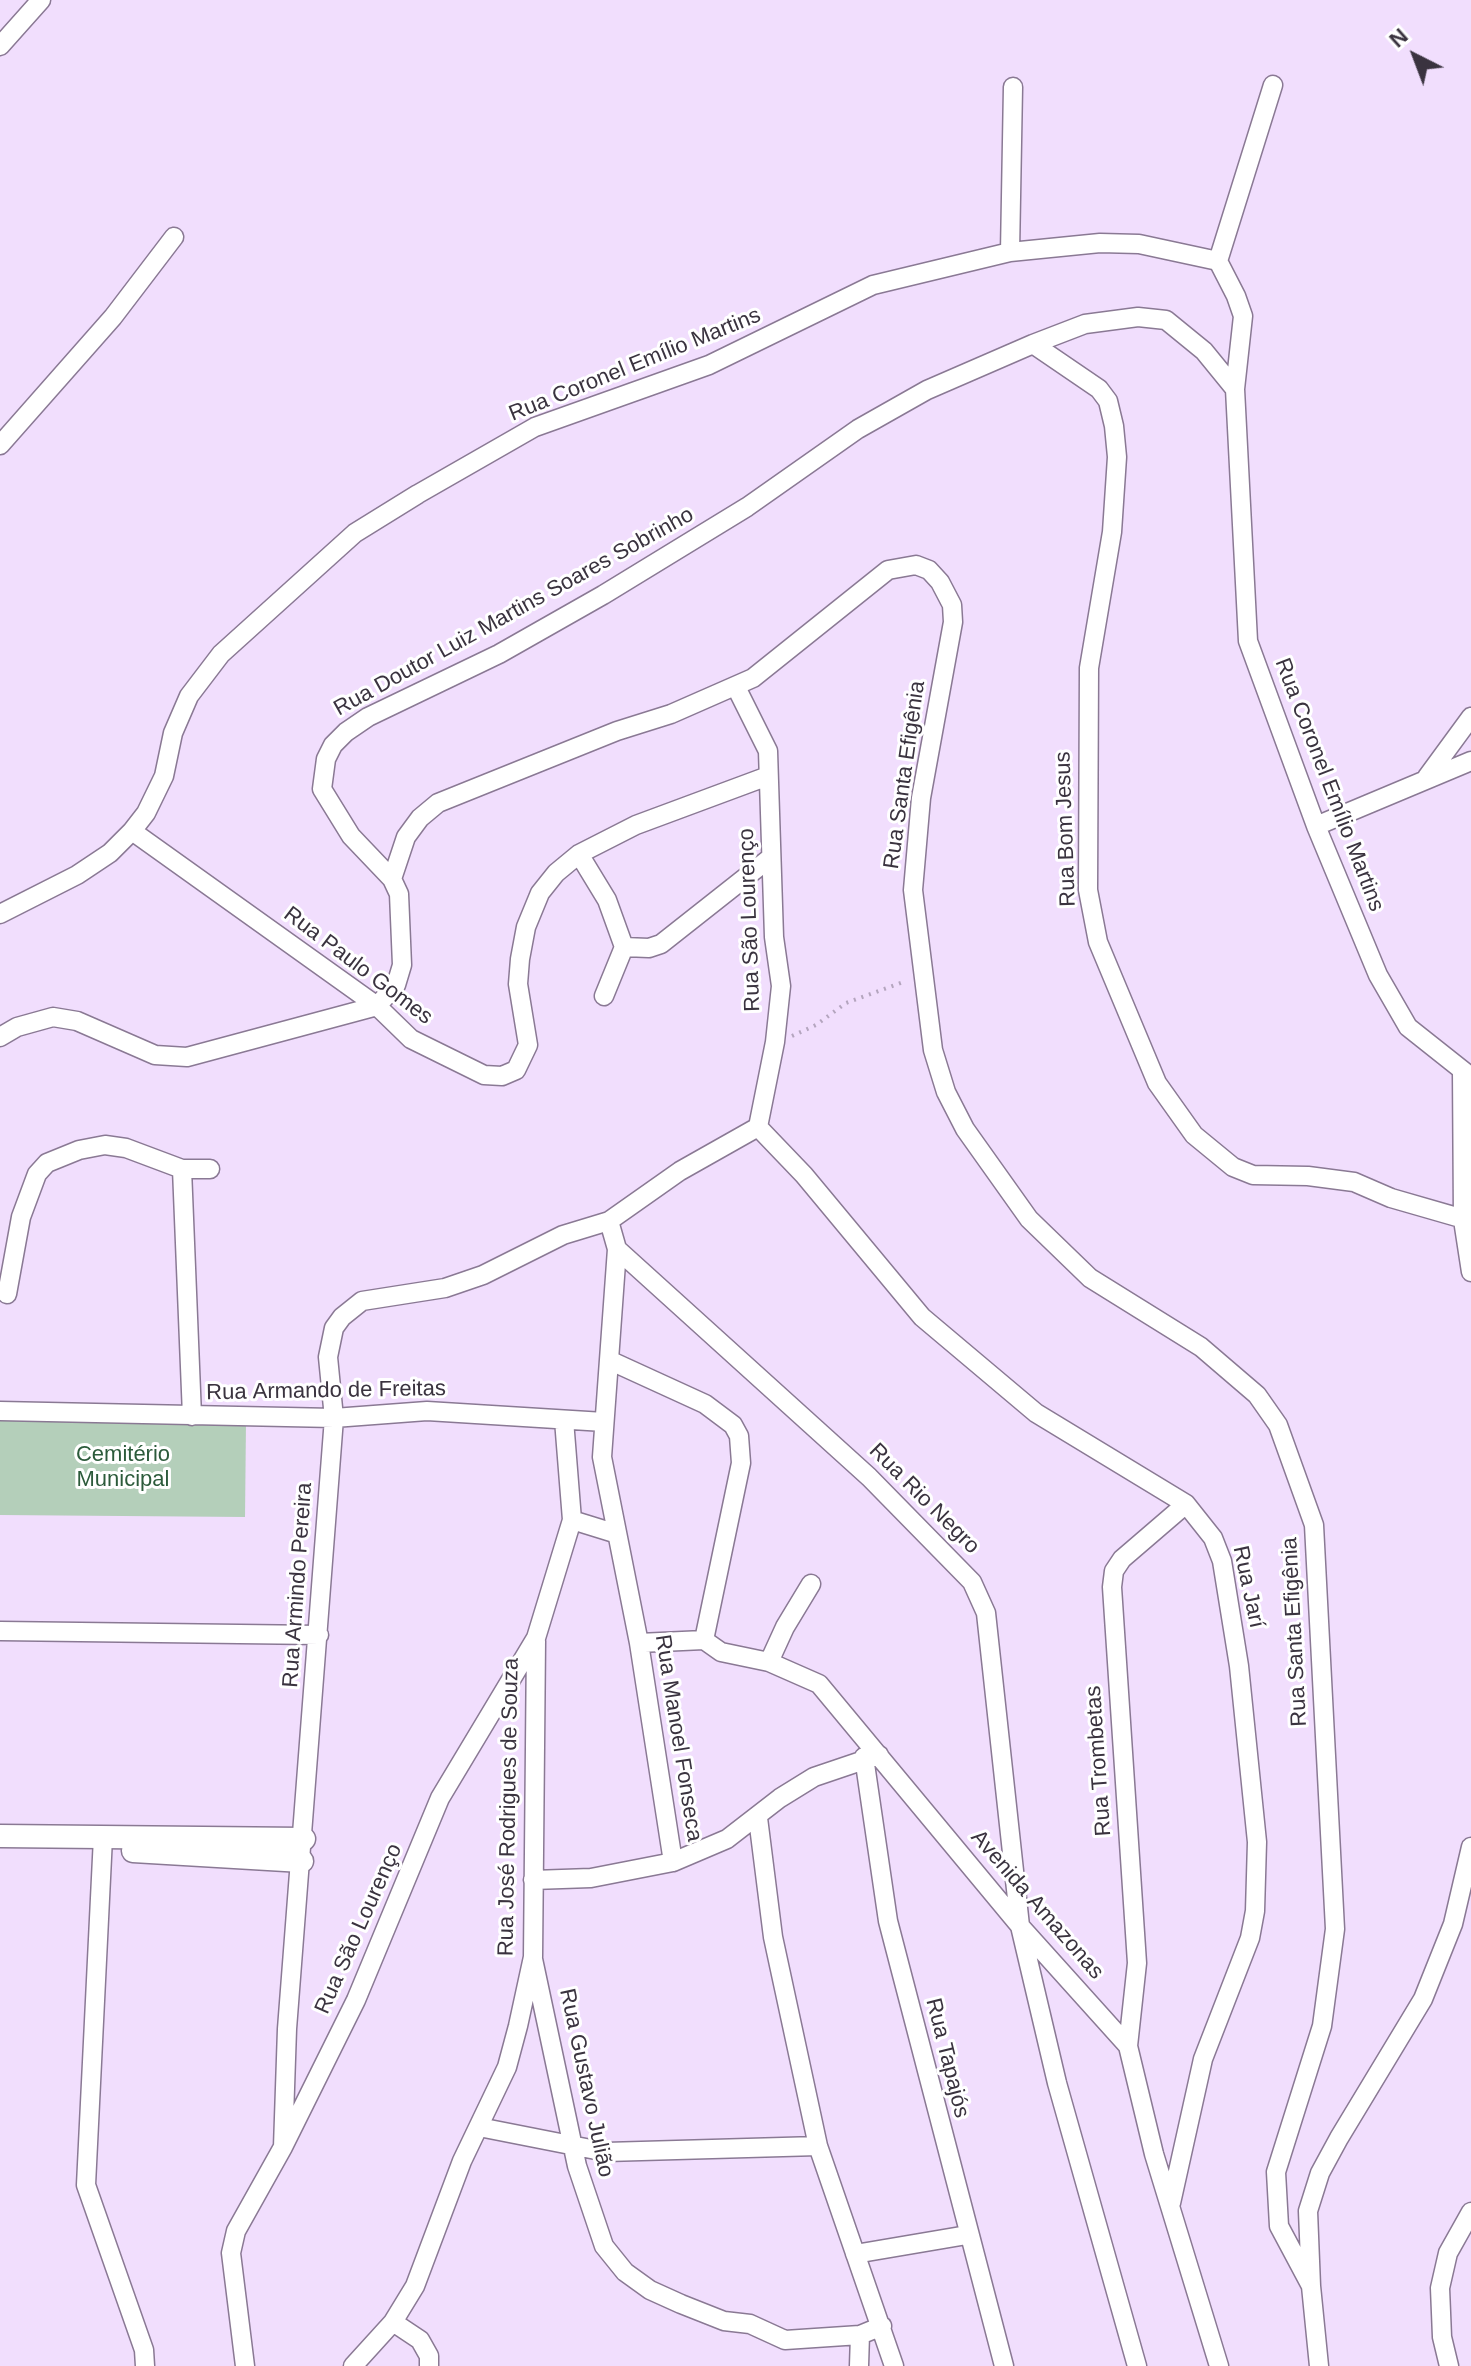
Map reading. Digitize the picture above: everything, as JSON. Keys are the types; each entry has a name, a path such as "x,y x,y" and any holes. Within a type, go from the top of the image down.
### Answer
{"street":[{"path":"0,46 41,0"},
{"path":"1218,261 1273,85"},
{"path":"1010,252 1013,87"},
{"path":"0,445 113,317 174,237"},
{"name":"Rua Coronel Emílio Martins","path":"0,914 77,875 110,853 132,831 146,813 164,776 173,733 202,675 221,654 355,533 535,427 709,365 873,285 1010,252 1100,243 1139,244 1218,261 1243,316 1235,389 1248,641 1316,826 1378,975 1408,1027 1467,1074"},
{"name":"Rua Doutor Luiz Martins Soares Sobrinho","path":"392,879 351,836 322,789 326,759 333,745 346,732 368,717 499,654 603,595 747,507 858,429 927,390 1033,344 1085,324 1138,317 1166,320 1204,351 1235,389"},
{"name":"Rua Bom Jesus","path":"1033,344 1099,389 1108,401 1114,426 1117,457 1112,532 1089,668 1088,890 1098,942 1157,1083 1194,1135 1233,1167 1253,1175 1354,1182 1391,1198 1467,1221"},
{"name":"Rua Santa Efigênia","path":"392,879 406,837 420,818 438,803 736,687 753,678 888,570 916,565 929,570 946,591 953,622 921,798 913,890 933,1050 946,1092 965,1129 1029,1219 1090,1278 1201,1347 1257,1395 1278,1425 1314,1525 1335,1929 1322,2026 1276,2172 1279,2226 1311,2286"},
{"name":"Rua São Lourenço","path":"736,687 768,751 770,858 781,986 775,1042 758,1127"},
{"path":"1427,777 1471,717"},
{"path":"1316,826 1471,761"},
{"name":"Rua Paulo Gomes","path":"132,831 377,1006 411,1039 484,1075 502,1076 516,1070 528,1045 518,984 526,927 540,893 556,873 579,854 636,825 768,776"},
{"path":"579,854 607,900 624,947 604,996"},
{"path":"624,947 649,948 661,944 770,858"},
{"path":"0,1037 17,1027 53,1017 77,1021 155,1055 187,1057 377,1006 396,985 402,965 399,894 392,879"},
{"path":"1467,1074 1467,1221 1471,1272"},
{"path":"604,1422 611,1361 617,1249 609,1221 680,1171 758,1127"},
{"name":"Rua Jarí","path":"758,1127 804,1175 922,1317 985,1374 1049,1422 1186,1504 1213,1538 1222,1561 1239,1666 1257,1842 1255,1911 1250,1938 1216,2018 1203,2059 1171,2203"},
{"path":"7,1294 21,1217 37,1174 47,1163 79,1150 105,1145 126,1148 182,1169 210,1169"},
{"path":"182,1169 192,1416"},
{"name":"Rua Armindo Pereira","path":"283,2147 287,2029 334,1418 328,1357 331,1339 342,1317 352,1308 374,1298 445,1288 483,1275 563,1235 609,1221"},
{"name":"Rua Rio Negro","path":"617,1249 869,1477 972,1582 986,1613 1020,1926 1057,2083 1137,2366"},
{"path":"611,1361 705,1404 733,1425 739,1436 741,1463 704,1640"},
{"name":"Rua Armando de Freitas","path":"0,1411 334,1418 427,1411 604,1422"},
{"path":"564,1420 572,1520 614,1533"},
{"name":"Rua Manoel Fonseca","path":"604,1422 602,1457 614,1533 639,1643 673,1862 727,1839 780,1798 814,1777 872,1756"},
{"name":"Rua Trombetas","path":"1128,2046 1137,1963 1112,1587 1114,1571 1122,1559 1186,1504"},
{"name":"Rua São Lourenço","path":"245,2366 231,2253 236,2231 283,2147 356,2000 440,1798 536,1638 572,1520"},
{"path":"769,1662 785,1627 811,1584"},
{"path":"0,1631 319,1635"},
{"name":"Rua José Rodrigues de Souza","path":"353,2366 393,2322 415,2286 462,2161 507,2067 533,1957 536,1638"},
{"name":"Avenida Amazonas","path":"639,1643 704,1640 731,1655 769,1662 819,1684 872,1756 1128,2046 1154,2154 1219,2366"},
{"name":"Rua Tapajós","path":"872,1756 888,1921 967,2235 1004,2366"},
{"path":"758,1818 778,1964 818,2146 894,2366"},
{"path":"0,1836 303,1850"},
{"path":"0,1846 102,1843"},
{"path":"102,1843 86,2185 144,2350 145,2366"},
{"path":"1319,2366 1308,2211 1320,2173 1423,1999 1453,1924 1471,1847"},
{"path":"533,1880 591,1878 673,1862"},
{"name":"Rua Gustavo Julião","path":"533,1957 560,2075 571,2146 604,2246 625,2272 650,2290 724,2321 750,2324 785,2340 860,2335 882,2326"},
{"path":"479,2127 606,2152 818,2146"},
{"path":"1449,2366 1442,2337 1440,2288 1448,2253 1471,2212"},
{"path":"855,2254 967,2235"},
{"path":"393,2322 420,2340 429,2356 429,2366"},
{"path":"859,2366 860,2335"}],"path":[{"path":"775,1042 816,1025 846,1003 923,975"}],"green space":[{"name":"Cemitério Municipal","path":"0,1418 246,1421 245,1517 0,1515"}]}
